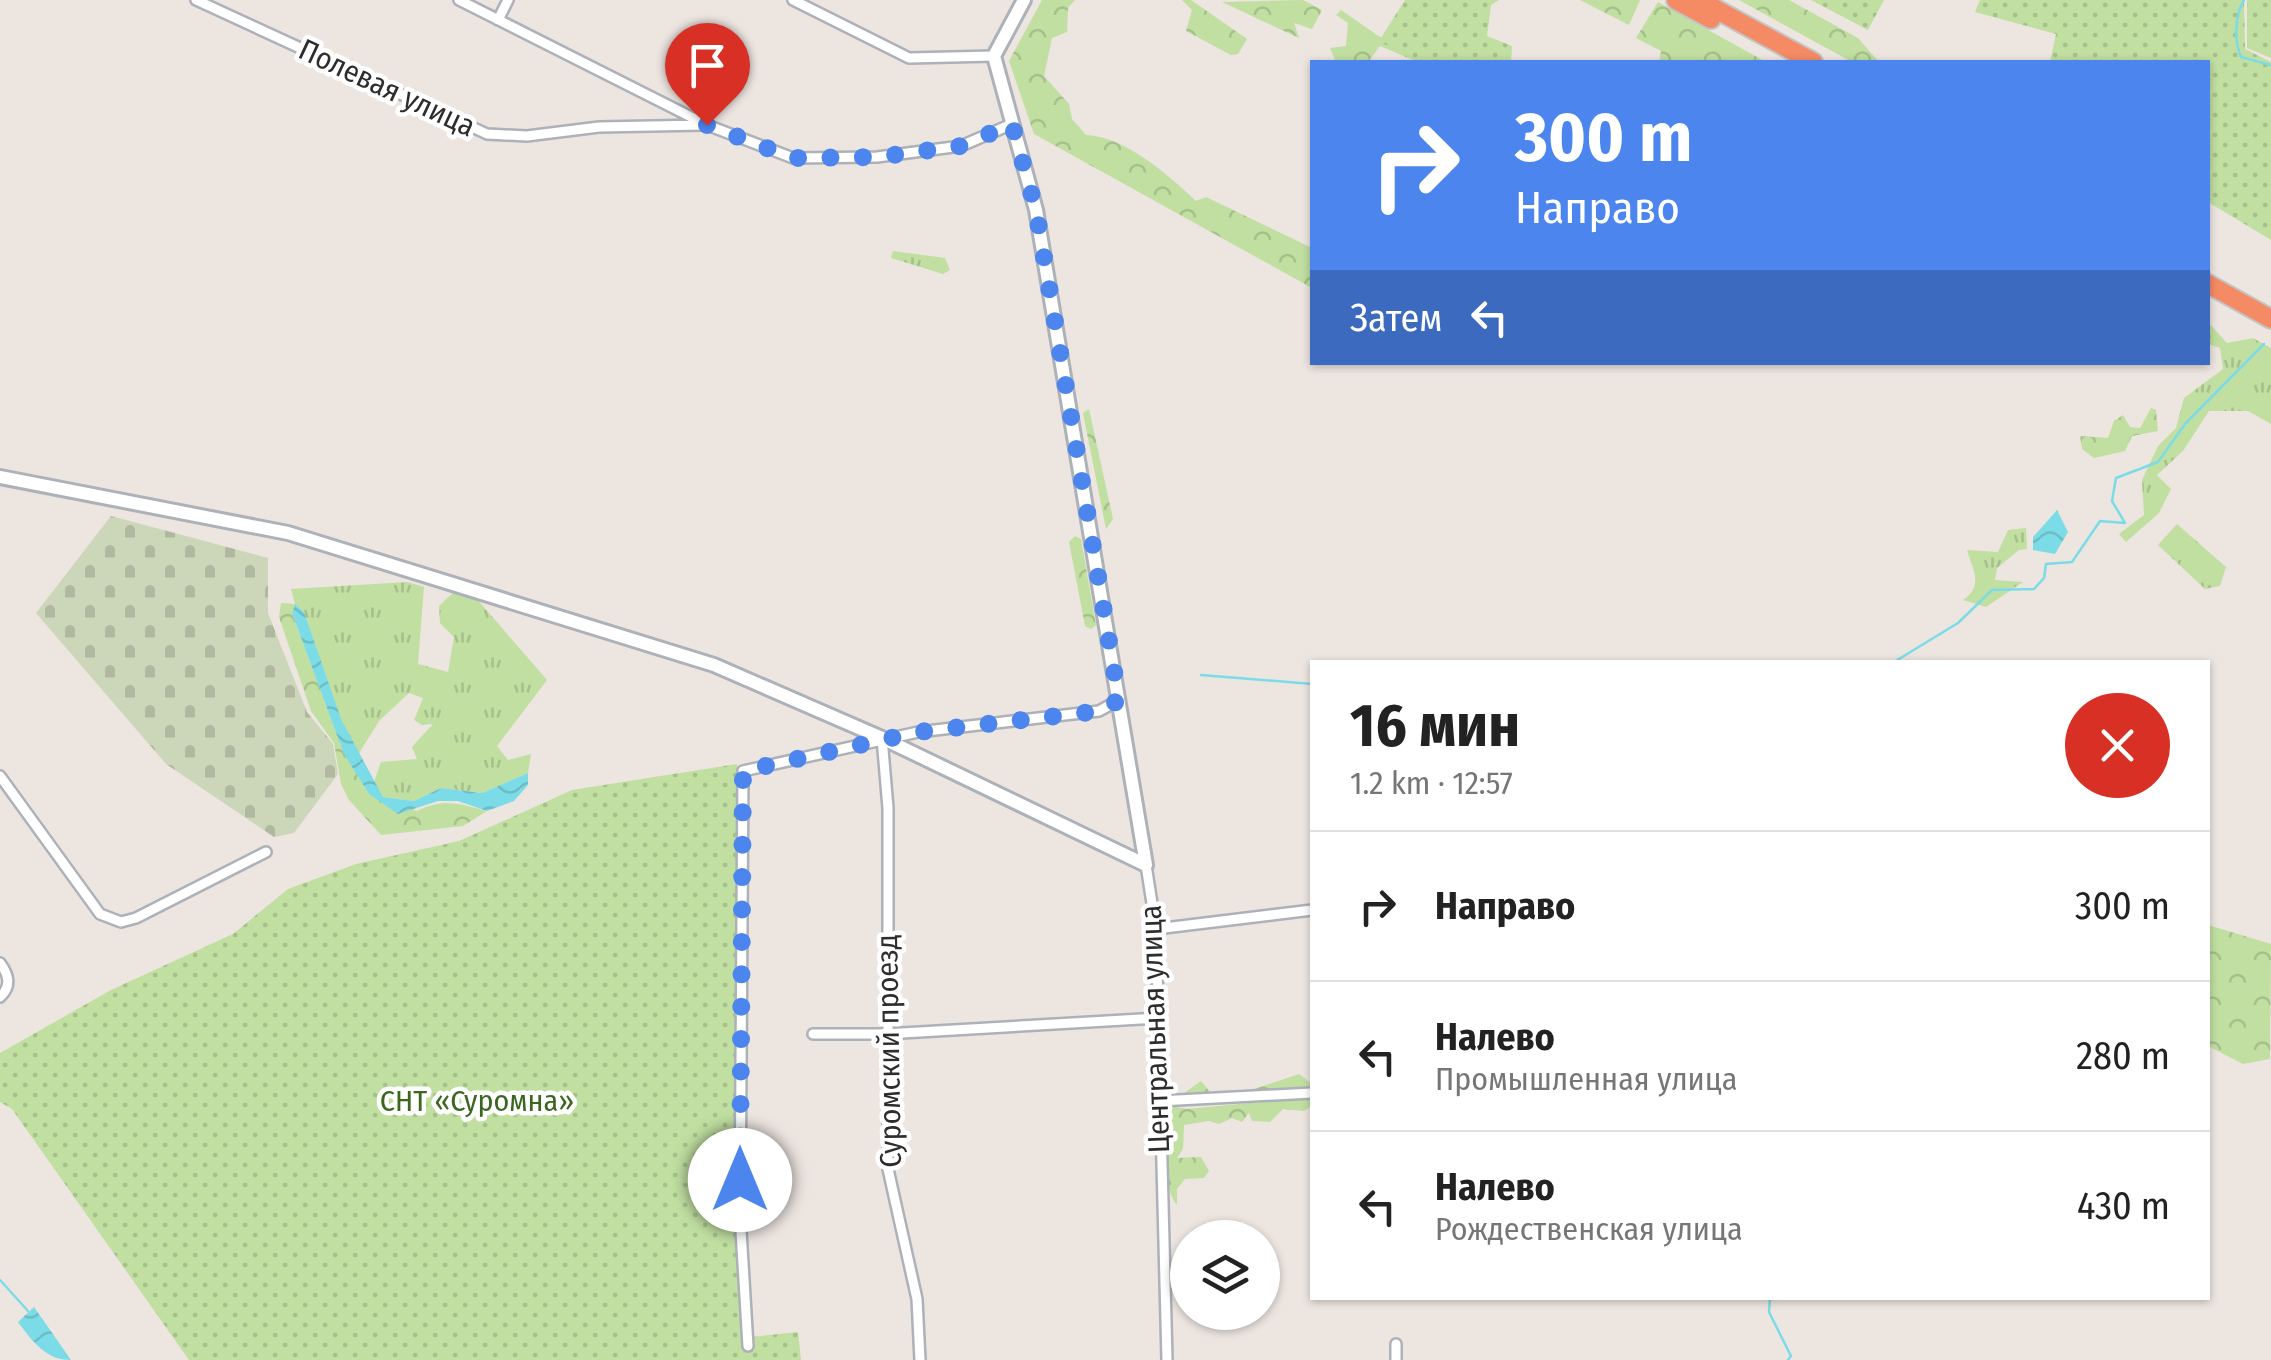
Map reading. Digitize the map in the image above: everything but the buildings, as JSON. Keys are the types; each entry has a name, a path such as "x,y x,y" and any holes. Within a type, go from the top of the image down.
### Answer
{"highway":[{"path":"1676,0 1786,60"},
{"path":"1700,0 1809,60"},
{"path":"2210,272 2271,306"},
{"path":"2210,285 2271,319"}],"street":[{"name":"Полевая улица","path":"196,0 488,134 527,136 599,127 707,125"},
{"path":"459,0 707,125 793,158 877,157 961,146 1012,124"},
{"path":"498,20 508,0"},
{"path":"793,0 910,58 994,56 1024,0"},
{"name":"Центральная улица","path":"994,56 1036,210 1156,929 1167,1360"},
{"path":"0,477 225,518 385,561 714,665 882,738 1146,865"},
{"path":"748,1346 740,1214 743,771 882,738 1100,711 1119,700"},
{"name":"Суромский проезд","path":"882,738 888,808 888,1170 917,1300 920,1360"},
{"path":"0,776 100,914 110,921 136,918 266,852"},
{"path":"1156,929 1310,910"},
{"path":"0,962 9,980 0,997"},
{"path":"812,1034 886,1034 1158,1018"},
{"path":"1159,1101 1310,1093"},
{"path":"1396,1344 1396,1360"}],"green space":[{"path":"1042,0 1075,0 1068,8 1067,32 1052,38 1044,76 1069,104 1072,119 1086,135 1131,150 1196,201 1206,197 1310,247 1310,287 1034,134 1009,61"},
{"path":"1182,0 1191,0 1247,39 1238,54 1231,55 1186,31 1192,10"},
{"path":"1303,0 1322,10 1312,29 1294,23 1299,38 1222,2"},
{"path":"1405,0 1499,0 1491,5 1487,36 1512,46 1511,60 1413,60 1379,41"},
{"path":"1580,0 1640,0 1629,25"},
{"path":"1739,0 1789,0 1858,38 1877,60 1848,60"},
{"path":"1811,0 1884,0 1868,30"},
{"path":"1980,0 2244,0 2245,49 2271,62 2271,240 2210,203 2210,60 2050,60 2056,34 1975,12"},
{"path":"2247,0 2271,0 2271,58 2247,48"},
{"path":"1658,2 1762,60 1659,60 1661,51 1636,38"},
{"path":"1341,10 1413,60 1380,46 1370,60 1335,60 1330,48 1346,46 1348,23 1336,15"},
{"path":"893,251 945,258 950,270 943,274 891,258"},
{"path":"2210,324 2227,343 2253,338 2271,348 2271,424 2248,411 2209,411 2183,451 2157,475 2171,489 2159,513 2126,542 2119,534 2144,515 2142,480 2158,446 2176,428 2184,398 2223,369 2220,348 2210,345"},
{"path":"2151,408 2156,410 2158,431 2132,436 2125,451 2094,458 2082,449 2080,436 2108,438 2114,421 2123,415 2130,427 2140,428"},
{"path":"1089,409 1113,519 1106,529 1083,413"},
{"path":"111,516 268,558 268,613 307,712 333,744 338,774 294,833 274,837 166,764 36,613"},
{"path":"2177,524 2226,567 2220,586 2205,589 2158,545"},
{"path":"2026,528 2027,549 2019,550 1997,568 1995,580 2023,582 1986,607 1963,600 1975,584 1967,550 1998,552 2008,530"},
{"path":"1075,536 1081,539 1096,625 1091,629 1085,626 1069,542"},
{"path":"407,582 424,587 418,664 448,672 454,637 440,623 439,606 456,590 476,598 547,680 497,746 508,760 531,754 528,773 482,793 441,788 414,801 383,797 374,782 381,762 417,759 412,747 433,724 422,725 414,720 423,698 409,693 379,721 358,755 340,719 304,612 295,604 291,589"},
{"path":"281,603 295,604 292,613 344,753 369,794 417,811 444,803 487,811 463,826 381,835 349,800 341,784 334,743 311,711 279,617"},
{"name":"СНТ «Суромна»","path":"737,764 736,1218 742,1338 798,1332 801,1360 189,1360 12,1109 0,1102 0,1053 111,990 233,934 288,889 356,864 459,841 572,790"},
{"path":"2210,926 2271,944 2270,1059 2243,1064 2210,1047"},
{"path":"1299,1074 1310,1082 1310,1091 1180,1096 1201,1081 1210,1092 1248,1091"},
{"path":"1310,1097 1310,1107 1304,1111 1283,1109 1270,1122 1252,1121 1249,1113 1242,1122 1232,1118 1219,1124 1209,1121 1184,1125 1183,1149 1177,1158 1201,1157 1209,1171 1204,1178 1185,1179 1177,1189 1177,1205 1168,1184 1165,1128 1171,1106 1187,1109"}],"water":[{"path":"2057,510 2068,532 2055,554 2033,550 2033,537"},
{"path":"295,604 304,612 341,719 383,797 414,801 441,788 482,793 528,773 528,785 514,801 487,811 458,801 438,801 398,814 369,794 344,754 292,613"},
{"path":"34,1307 71,1360 47,1353 18,1322"}],"waterway":[{"path":"2244,0 2236,28 2241,57 2271,65"},
{"path":"1897,660 1958,623 1992,590 2034,589 2044,578 2046,564 2072,562 2100,521 2125,523 2112,501 2116,478 2158,462 2185,424 2264,344"},
{"path":"1201,675 1310,684"},
{"path":"0,1280 28,1311"},
{"path":"1770,1300 1769,1312 1791,1356 1788,1360"}],"route":[{"path":"707,125 793,158 877,157 961,146 1012,124 1036,210 1119,700 1100,711 882,738 743,771 740,1180"}]}
